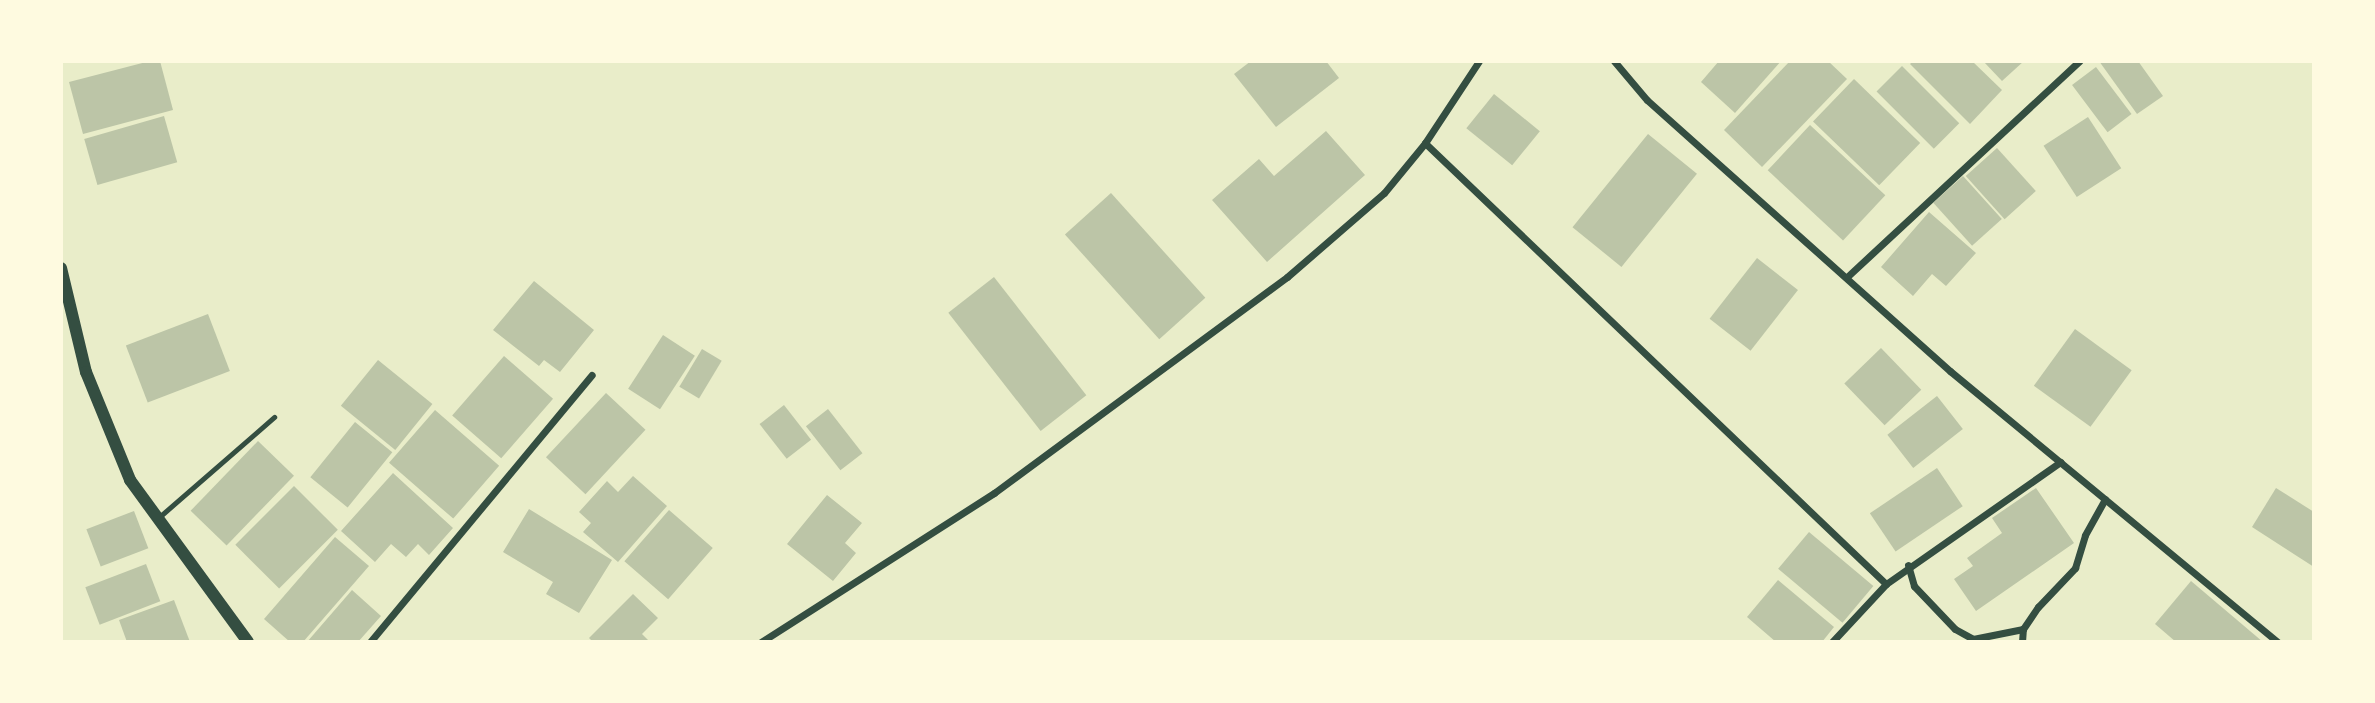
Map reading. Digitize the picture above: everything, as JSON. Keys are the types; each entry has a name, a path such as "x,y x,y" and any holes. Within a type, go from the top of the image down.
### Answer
{"street":[{"path":"761,642 995,493 1287,277 1384,193 1425,143 1479,61"},
{"path":"1614,61 1647,100 1789,229 1848,276 1950,371 2278,642"},
{"path":"1848,276 2079,61"},
{"path":"1425,143 1886,583"},
{"path":"61,268 86,372 110,435 155,521 248,642"},
{"path":"370,642 592,375"},
{"path":"1832,642 1886,583 1908,565 2060,462"},
{"path":"2022,642 2023,629 2075,568 2085,535 2105,499"},
{"path":"1908,565 1914,586 1955,629 1973,639 2023,629"}],"lane":[{"path":"155,521 274,417"}],"building":[{"path":"150,61 160,61 173,110 83,134 69,82"},
{"path":"1251,61 1326,61 1339,78 1276,127 1234,74"},
{"path":"1719,61 1781,61 1735,113 1701,82"},
{"path":"1790,61 1828,61 1847,79 1762,167 1724,130"},
{"path":"1913,61 1972,61 2002,90 1970,124 1910,64"},
{"path":"1983,61 2024,61 2002,81"},
{"path":"2099,61 2138,61 2163,96 2137,114"},
{"path":"1902,66 1959,123 1934,149 1877,91"},
{"path":"2096,67 2132,114 2108,132 2072,85"},
{"path":"1854,79 1920,143 1879,185 1813,121"},
{"path":"1494,94 1540,131 1512,165 1466,128"},
{"path":"164,116 177,162 97,185 84,139"},
{"path":"2088,117 2121,168 2077,197 2044,146"},
{"path":"1810,125 1885,195 1843,241 1768,170"},
{"path":"1326,131 1365,175 1267,262 1212,200 1259,159 1274,176"},
{"path":"1648,134 1697,174 1621,267 1572,227"},
{"path":"1997,148 2036,191 2005,219 1966,176"},
{"path":"1963,176 2002,219 1972,246 1933,203"},
{"path":"1111,193 1205,298 1159,339 1065,234"},
{"path":"1929,212 1976,253 1946,286 1932,274 1913,296 1881,267"},
{"path":"1757,258 1798,290 1751,351 1710,319"},
{"path":"994,277 1086,395 1041,431 948,313"},
{"path":"534,281 594,330 560,372 544,360 539,366 493,330"},
{"path":"208,314 230,371 148,402 126,346"},
{"path":"2075,329 2132,370 2090,427 2034,386"},
{"path":"663,335 695,356 660,409 628,389"},
{"path":"1881,348 1921,390 1885,425 1844,383"},
{"path":"702,349 722,361 699,399 679,387"},
{"path":"504,356 553,399 501,458 452,416"},
{"path":"378,360 432,404 395,450 341,406"},
{"path":"606,393 645,430 585,494 546,457"},
{"path":"1937,396 1963,429 1913,468 1887,435"},
{"path":"784,405 811,440 787,459 760,424"},
{"path":"828,409 862,453 840,470 806,426"},
{"path":"435,410 499,466 453,519 389,463"},
{"path":"355,422 392,452 348,507 310,477"},
{"path":"258,441 294,476 227,546 191,511"},
{"path":"1937,468 1963,506 1896,551 1870,513"},
{"path":"393,473 453,528 429,555 418,544 406,557 391,544 375,562 341,531"},
{"path":"633,476 667,506 618,562 583,532 591,523 579,512 607,481 618,492"},
{"path":"294,486 338,530 279,589 235,545"},
{"path":"2036,488 2074,543 1976,611 1954,579 1973,566 1967,558 2002,533 1992,518"},
{"path":"2276,488 2314,512 2314,567 2252,527"},
{"path":"827,495 862,523 845,543 856,553 833,581 787,544"},
{"path":"529,509 612,560 579,613 546,594 553,582 503,552"},
{"path":"669,510 713,548 668,599 624,561"},
{"path":"134,511 148,548 101,567 86,529"},
{"path":"1809,532 1873,586 1842,623 1778,569"},
{"path":"335,537 369,566 303,642 290,642 264,619"},
{"path":"146,564 160,601 100,625 85,587"},
{"path":"1778,580 1834,627 1822,642 1776,642 1747,617"},
{"path":"2191,581 2263,642 2176,642 2155,624"},
{"path":"352,590 381,616 358,642 307,642"},
{"path":"633,594 658,618 642,634 650,642 593,642 589,638"},
{"path":"174,600 190,642 127,642 119,620"}]}
